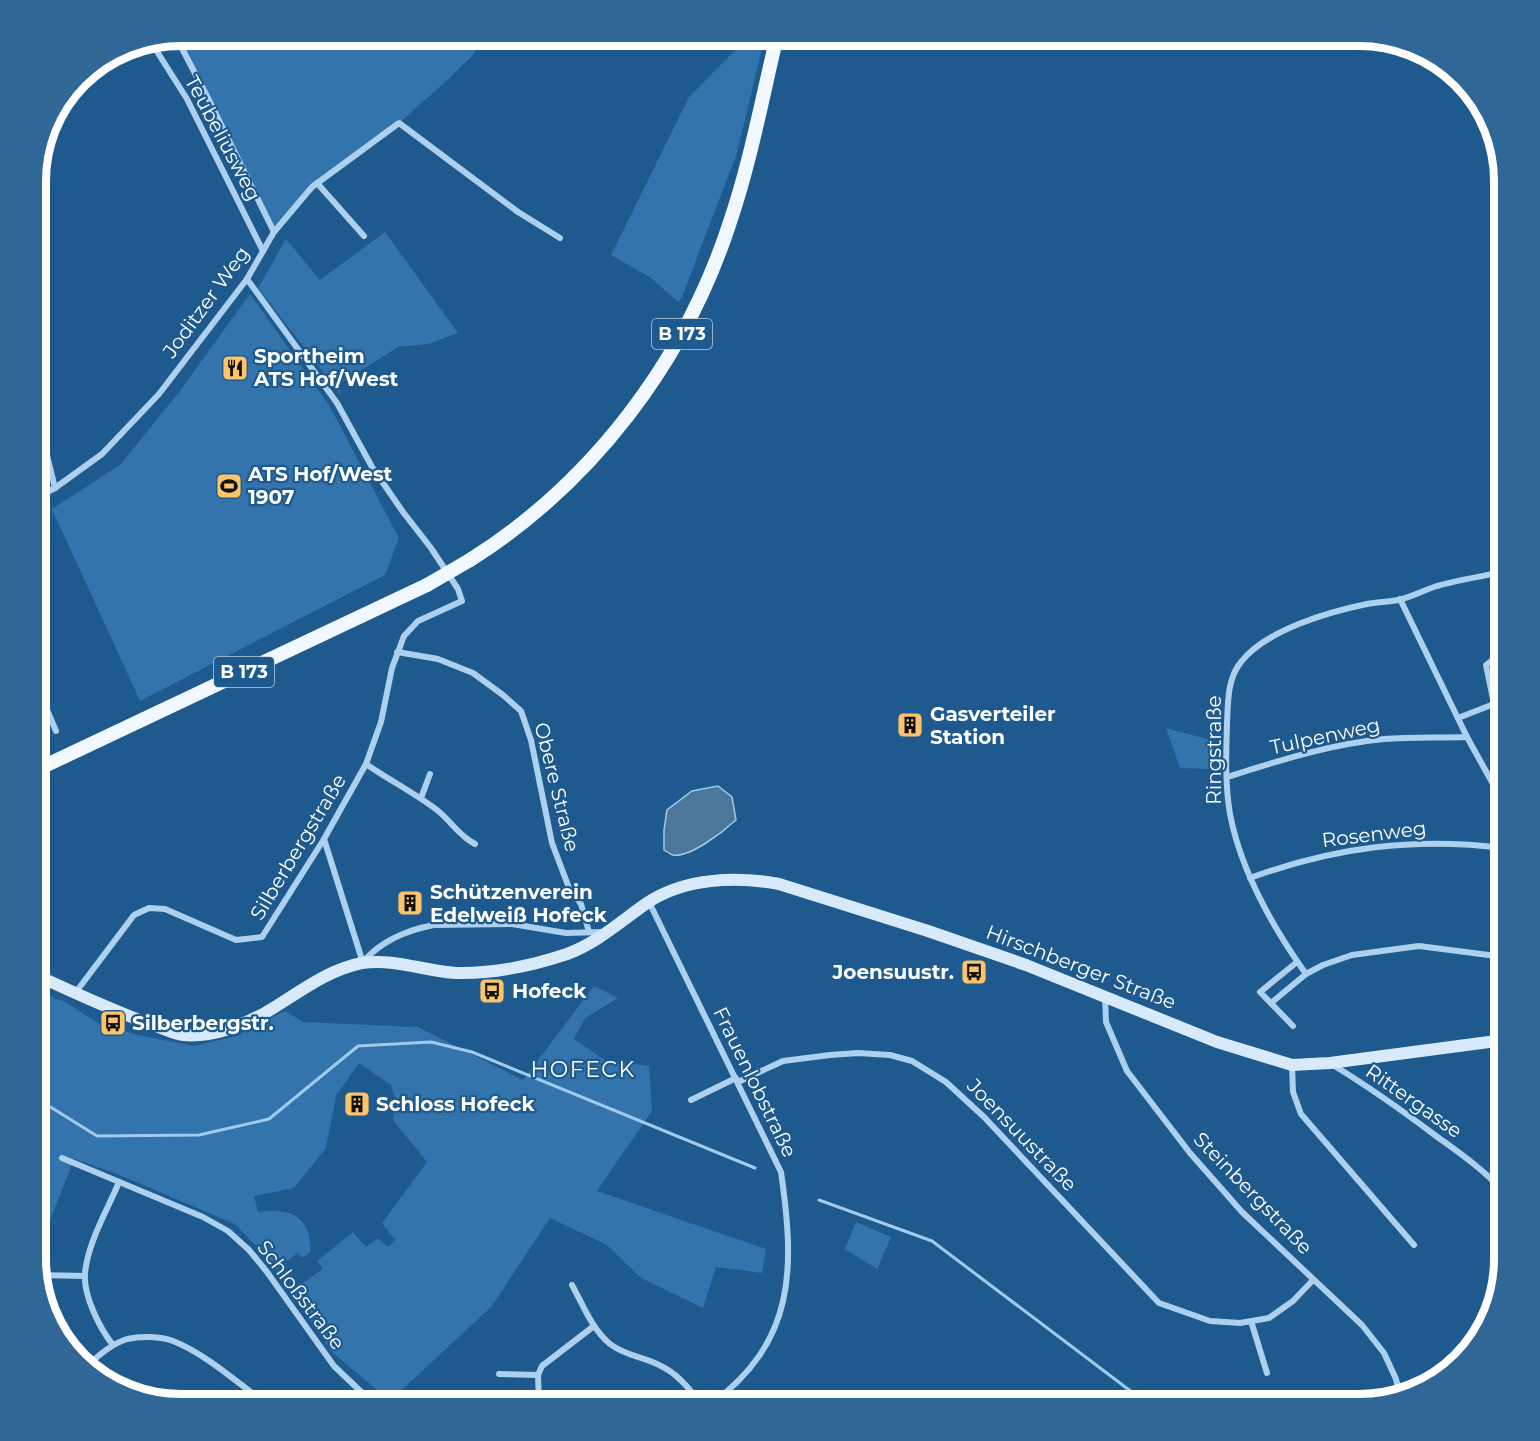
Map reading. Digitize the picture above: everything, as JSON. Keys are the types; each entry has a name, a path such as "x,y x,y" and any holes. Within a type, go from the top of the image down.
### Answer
{"main road":[{"name":"B 173","path":"47,765 428,585 470,560 520,525 586,465 641,399 674,349 698,304 738,199 775,46"},
{"name":"Hirschberger Straße","path":"47,980 126,1016 182,1035 209,1035 240,1026 318,980 363,963 391,962 454,973 507,971 569,953 609,932 649,902 673,890 712,881 754,879 779,884 928,931 1026,965 1217,1042 1292,1065 1333,1065 1494,1041"}],"street":[{"path":"181,46 274,232"},
{"name":"Teubeliusweg","path":"155,49 187,99 263,251"},
{"name":"Joditzer Weg","path":"47,492 102,454 159,394 247,279 274,232 317,183 399,123 518,212 560,237"},
{"path":"317,183 364,236"},
{"name":"Silberbergstraße","path":"75,993 134,915 149,908 165,909 236,940 262,937 324,839 366,764 381,722 397,652 404,636 418,621 462,601 461,595 431,548 372,467 337,403 247,279"},
{"path":"47,456 55,488"},
{"name":"Ringstraße","path":"1306,974 1265,909 1250,878 1230,814 1227,777 1229,694 1233,675 1241,662 1264,642 1290,627 1329,613 1369,603 1400,599 1437,586 1493,574"},
{"path":"1400,599 1467,737 1494,785"},
{"name":"Obere Straße","path":"397,652 438,659 473,673 521,711 531,740 552,843 569,888 581,904 589,932"},
{"path":"1493,659 1486,665 1493,701"},
{"path":"1458,718 1493,704"},
{"path":"47,710 56,731"},
{"name":"Tulpenweg","path":"1227,777 1336,746 1384,739 1467,737"},
{"path":"366,764 421,798 451,823 462,837 475,844"},
{"path":"421,798 429,774"},
{"path":"324,839 363,963"},
{"name":"Rosenweg","path":"1250,878 1288,864 1365,848 1444,843 1494,847"},
{"name":"Frauenlobstraße","path":"649,902 781,1172 787,1212 789,1260 785,1295 774,1332 756,1361 725,1394"},
{"path":"363,963 374,950 389,940 422,927 434,925 512,924 566,933 609,932"},
{"path":"1271,1003 1306,974 1323,965 1352,955 1419,946 1494,956"},
{"path":"1293,1026 1260,992 1298,962"},
{"name":"Steinbergstraße","path":"1106,996 1106,1022 1127,1071 1190,1153 1242,1212 1362,1325 1384,1353 1396,1378 1398,1388"},
{"name":"Joensuustraße","path":"691,1100 783,1061 858,1053 879,1054 912,1061 946,1082 984,1117 1159,1303 1210,1322 1240,1323 1269,1318 1293,1301 1313,1280"},
{"path":"1292,1065 1293,1092 1301,1114 1414,1245"},
{"name":"Rittergasse","path":"1333,1065 1384,1097 1494,1180"},
{"name":"Schloßstraße","path":"62,1158 203,1217 228,1232 267,1272 334,1366 363,1394"},
{"path":"113,1345 103,1333 89,1299 84,1276 88,1255 118,1182"},
{"path":"48,1275 84,1276"},
{"path":"572,1285 594,1326 612,1346 661,1366 675,1375 691,1394"},
{"path":"1251,1321 1267,1373"},
{"path":"539,1394 538,1375 542,1366 594,1326"},
{"path":"93,1361 113,1345 128,1339 146,1337 171,1341 198,1355 253,1394"},
{"path":"500,1374 538,1375"}],"shaded area":[{"path":"181,46 478,46 473,55 399,123 317,183 274,232"},
{"path":"739,46 763,46 737,153 682,297 678,302 651,278 611,255 689,97"},
{"path":"385,232 458,333 428,344 398,347 339,384 341,395 258,288 286,239 320,280"},
{"name":"ATS Hof/West 1907","path":"250,294 329,405 399,538 385,575 140,701 52,509 121,464 179,392"},
{"path":"1166,728 1211,740 1209,769 1180,768"},
{"path":"718,786 732,797 736,820 706,843 688,852 673,855 664,850 667,810 692,791"},
{"path":"594,986 618,998 585,1018 574,1039 605,1060 649,1066 652,1111 597,1191 766,1249 762,1273 716,1267 703,1308 641,1278 607,1245 550,1218 492,1306 398,1394 382,1394 331,1351 293,1295 297,1287 323,1269 317,1261 353,1232 366,1247 378,1238 388,1247 395,1240 382,1223 427,1162 393,1120 396,1102 391,1085 359,1063 336,1096 326,1148 294,1188 254,1196 258,1212 289,1213 302,1222 310,1239 311,1252 302,1258 298,1253 281,1265 277,1271 267,1257 235,1224 115,1173 74,1159 47,1228 47,995 67,1003 98,1023 138,1035 194,1046 236,1036 285,1011 303,1022 418,1027 523,1080"},
{"path":"856,1222 891,1237 877,1269 845,1249"}],"waterway":[{"path":"47,1105 97,1136 199,1135 269,1119 358,1046 431,1042 472,1052 755,1168"},
{"path":"819,1200 932,1241 1134,1394"}],"place":[{"name":"Sportheim ATS Hof/West","path":"235,368"},
{"name":"ATS Hof/West 1907","path":"229,486"},
{"name":"Gasverteiler Station","path":"910,725"},
{"name":"Schützenverein Edelweiß Hofeck","path":"410,903"},
{"name":"Joensuustr.","path":"974,972"},
{"name":"Hofeck","path":"492,991"},
{"name":"Silberbergstr.","path":"113,1023"},
{"name":"Schloss Hofeck","path":"357,1104"}],"district":[{"name":"HOFECK","path":"583,1069"}]}
